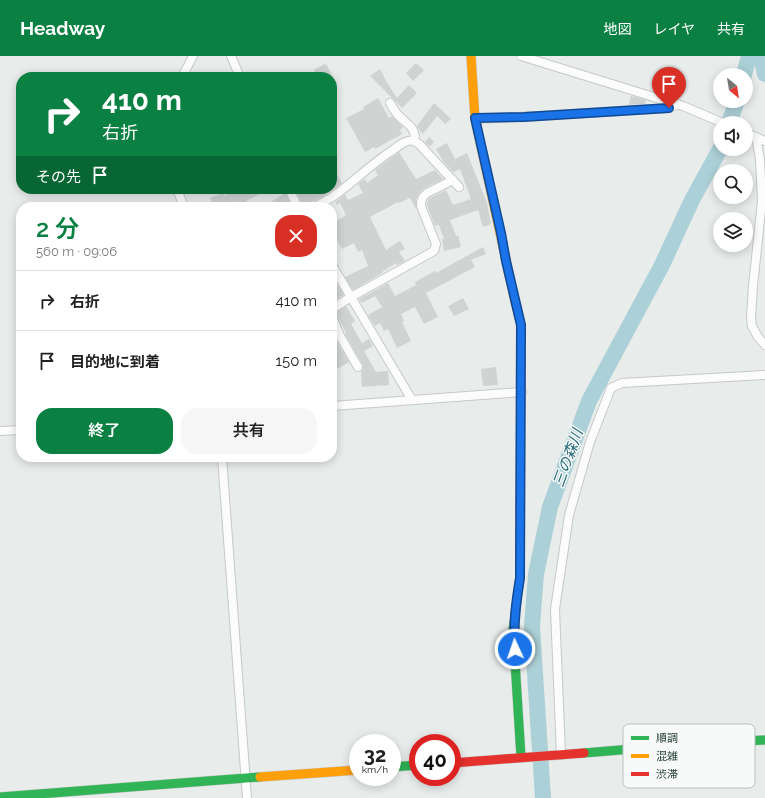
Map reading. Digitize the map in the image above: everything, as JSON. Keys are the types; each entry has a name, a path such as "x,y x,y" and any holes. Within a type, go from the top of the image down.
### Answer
{"street":[{"path":"185,72 193,56"},
{"path":"231,56 238,72"},
{"path":"471,56 475,118 521,325 522,392 520,578 514,610 514,630 524,757"},
{"path":"521,56 678,104 713,119"},
{"path":"390,104 398,115 410,126 416,136 414,140"},
{"path":"475,118 669,108 678,104"},
{"path":"761,139 760,159 762,201 751,318 752,326 758,337 765,345"},
{"path":"337,193 376,161 406,141 414,140 456,184 427,193 423,196 421,202 421,206 436,244 434,251 337,306"},
{"path":"326,202 336,194"},
{"path":"337,273 412,400"},
{"path":"337,329 358,367"},
{"path":"558,755 555,609 569,515 590,442 610,388 622,383 765,374"},
{"path":"337,406 522,392"},
{"path":"0,431 16,430"},
{"path":"222,462 246,798"},
{"path":"755,741 765,740"},
{"path":"461,762 623,750"},
{"path":"0,797 349,771"}],"building":[{"path":"326,63 330,72 315,72 314,70"},
{"path":"416,63 424,70 413,81 406,73"},
{"path":"380,69 397,98 409,85 417,93 402,108 370,76"},
{"path":"631,96 646,100 645,104 629,105"},
{"path":"378,98 389,118 392,116 403,127 400,130 402,134 375,149 374,147 365,152 346,118 364,109 363,107"},
{"path":"434,103 451,119 445,124 437,116 423,134 417,126"},
{"path":"429,137 434,142 430,147 425,142"},
{"path":"447,143 455,159 467,153 487,203 491,224 483,227 478,210 450,220 456,236 458,235 461,247 444,251 442,239 444,239 439,225 435,226 427,205 428,200 446,190 453,205 471,199 460,169 453,172 443,161 436,149"},
{"path":"399,152 416,179 435,170 443,179 424,188 420,192 416,199 416,209 410,198 399,203 398,202 370,217 386,250 400,241 405,249 399,252 405,261 397,265 396,263 353,290 345,277 368,266 362,250 358,252 354,243 342,249 337,240 337,221 346,215 340,203 337,205 337,202 335,202 345,194 348,200 363,193 358,184 365,179 367,183 378,175 375,170"},
{"path":"337,174 342,183 337,186"},
{"path":"220,194 223,194 224,196 227,194 260,194 246,202 212,202 210,198"},
{"path":"286,194 290,202 271,202"},
{"path":"298,194 326,194 311,202 302,202"},
{"path":"483,247 486,254 471,260 475,267 426,293 438,317 424,324 415,307 401,314 404,321 402,322 411,341 397,348 388,329 384,331 380,323 375,326 368,315 382,307 375,296 362,303 359,299 388,283 395,296 416,285 415,282 435,271 436,273"},
{"path":"337,284 344,295 337,299"},
{"path":"463,298 469,309 454,316 448,306"},
{"path":"346,306 355,321 351,324 362,343 369,339 373,346 364,351 376,372 388,371 389,385 362,387 361,372 363,365 345,334 346,333 337,312"},
{"path":"337,342 349,362 337,369"},
{"path":"496,367 498,385 483,386 481,369"}],"waterway":[{"name":"三の森川","path":"746,68 749,56"},
{"path":"761,56 765,74"},
{"name":"三の森川","path":"732,116 734,108"},
{"name":"三の森川","path":"543,798 532,626 536,574 550,507 589,401 662,265 692,200 716,156"}],"traffic: fast":[{"path":"520,562 520,578 513,630 521,757"},
{"path":"755,741 765,740"},
{"path":"584,753 623,750"},
{"path":"401,766 409,766"},
{"path":"0,797 260,777"}],"traffic: slow":[{"path":"471,56 475,119 515,301"},
{"path":"260,777 349,771"}],"traffic: jam":[{"path":"515,301 521,325 520,562"},
{"path":"461,762 584,753"}],"route":[{"path":"515,649 514,610 520,578 522,392 521,325 475,118 524,117 669,108"}]}
